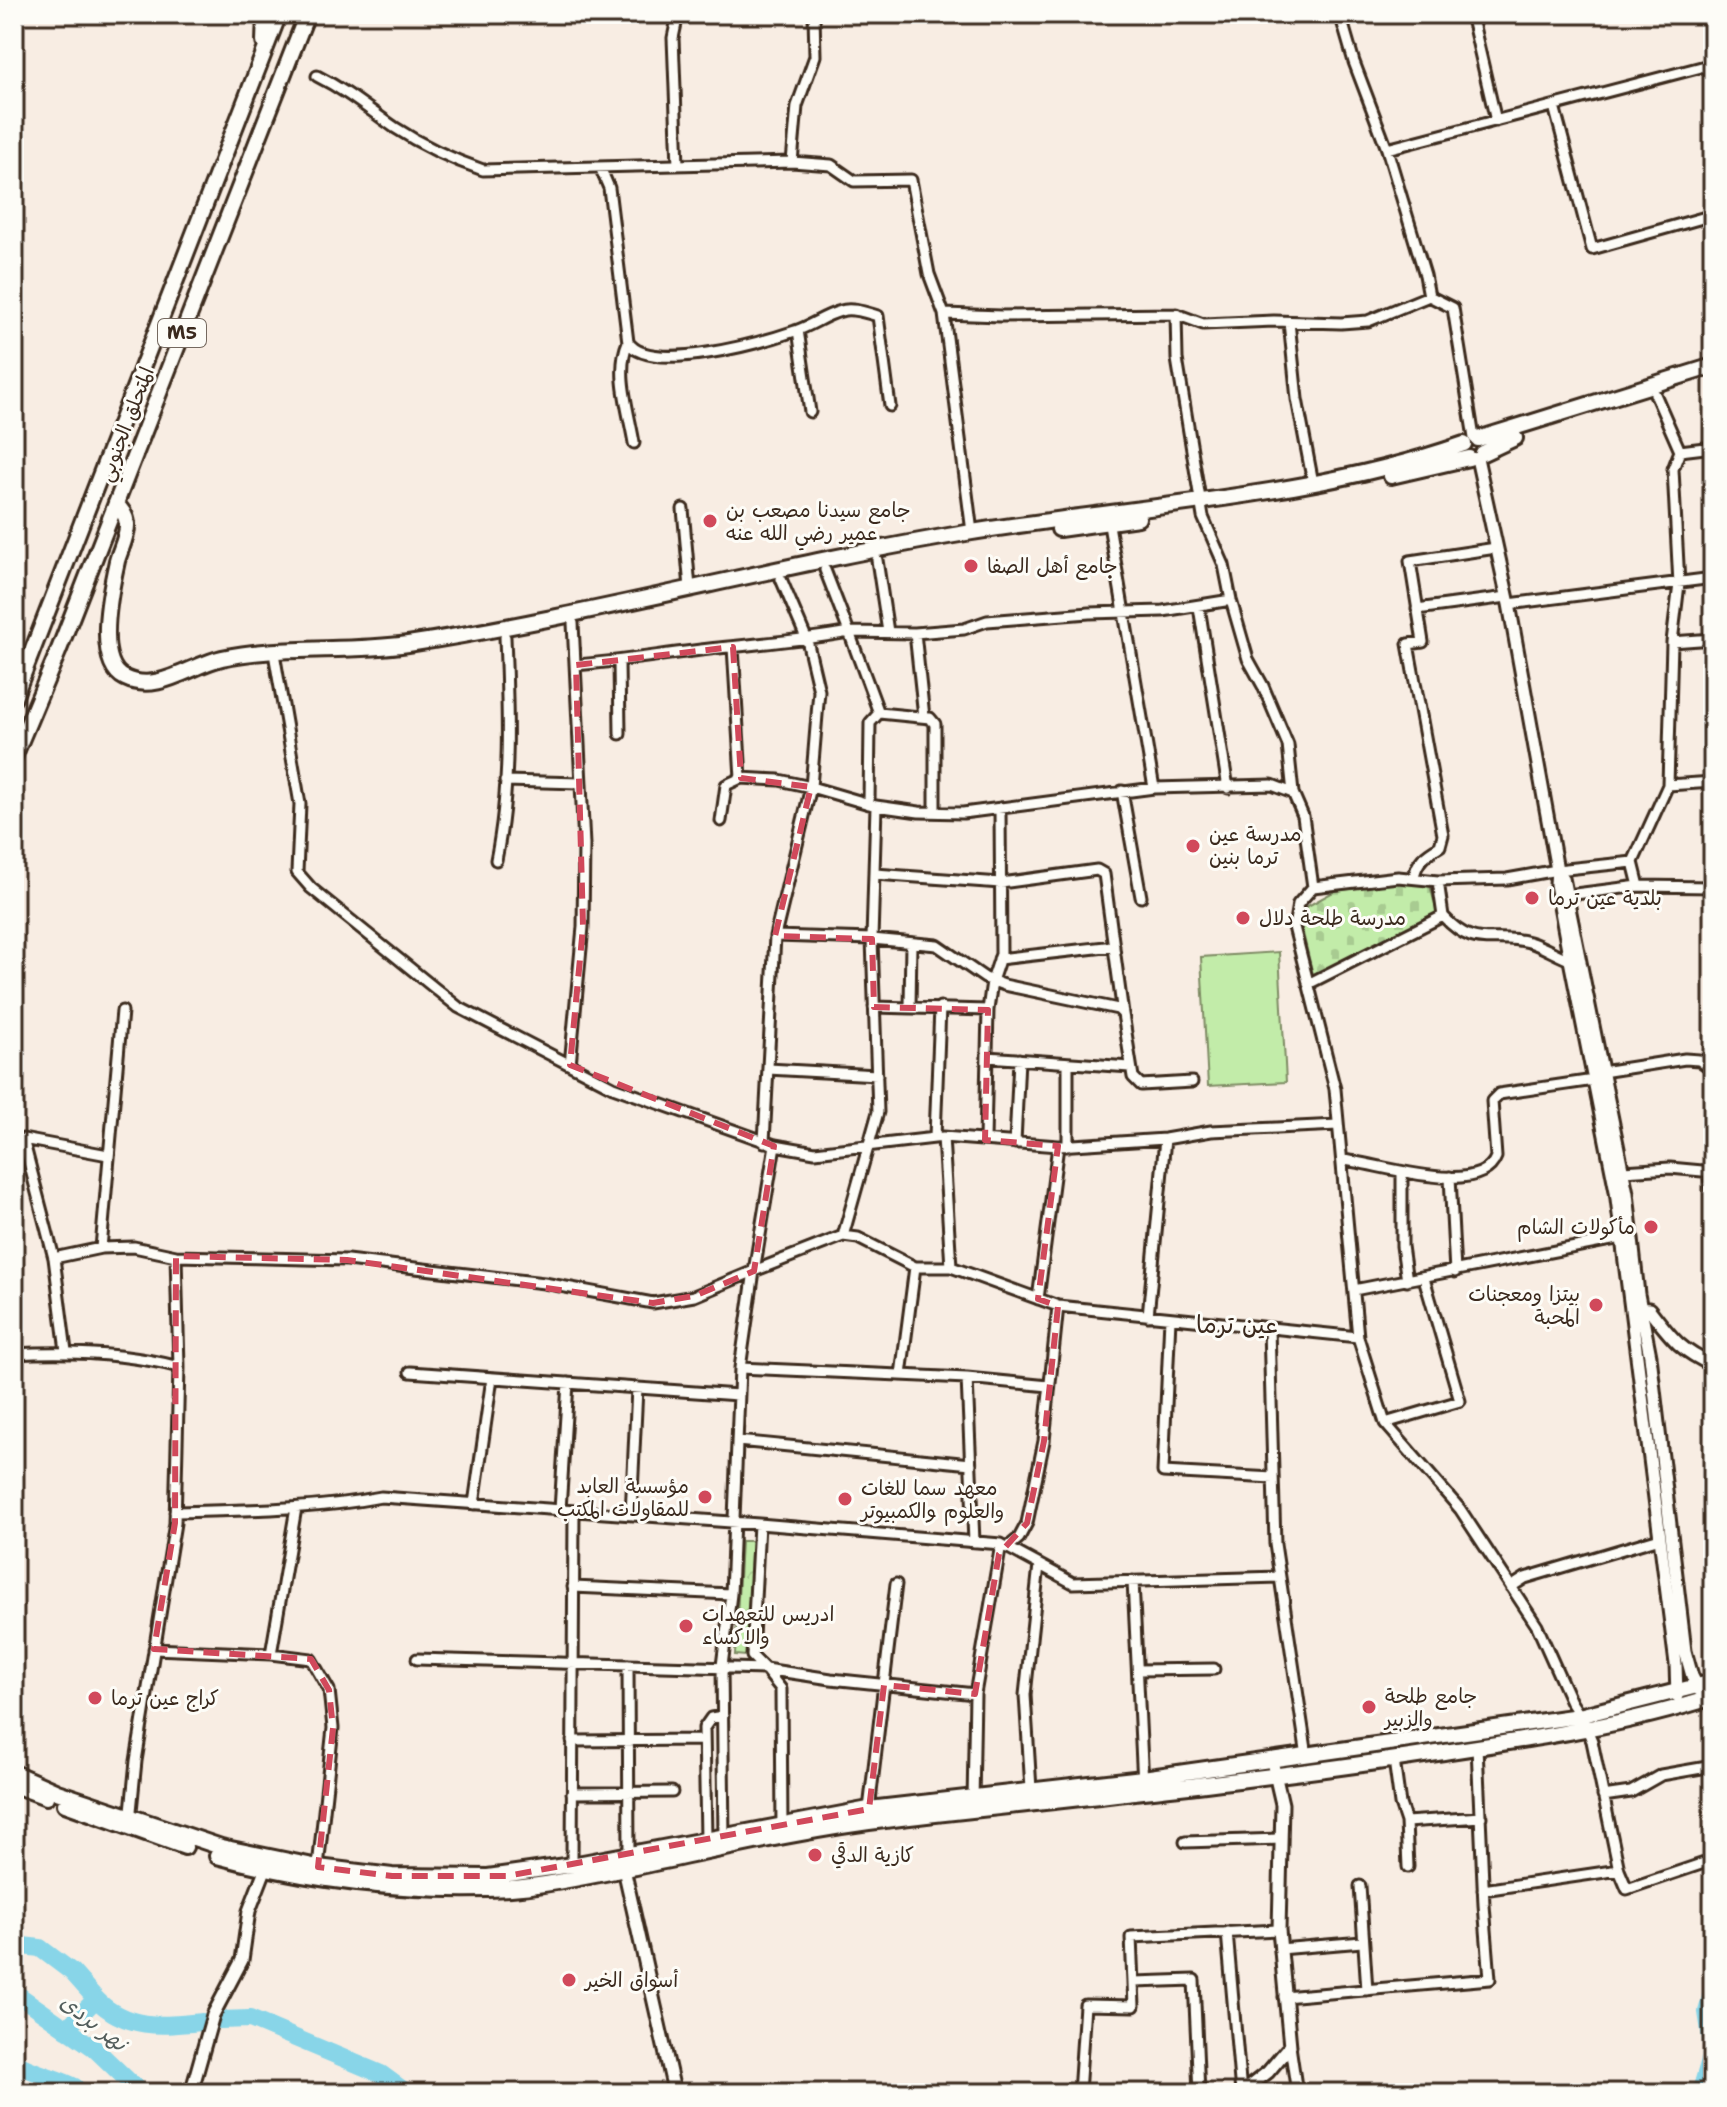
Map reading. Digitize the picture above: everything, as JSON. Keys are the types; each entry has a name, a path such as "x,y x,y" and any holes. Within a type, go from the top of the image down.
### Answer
{"main road":[{"path":"263,53 265,14"},
{"name":"المتحلق الجنوبي","path":"15,696 279,14"},
{"name":"المتحلق الجنوبي","path":"14,757 58,652 307,14"},
{"path":"274,658 396,646 560,617 972,532 1200,504 1412,467 1713,366"},
{"path":"1474,448 1713,375"},
{"path":"1200,504 1412,467"},
{"path":"116,504 123,511 127,525 115,569 108,629 109,660 119,674 134,681 154,682 213,660 243,655 274,658 418,652 505,637 825,570 1108,517"},
{"path":"1272,1768 1307,1756 1679,1700 1703,1695 1713,1682"},
{"path":"14,1785 267,1863 349,1884 420,1888 514,1887 624,1869 722,1842 869,1809 972,1802 1272,1768 1394,1760 1588,1729 1679,1700"},
{"path":"14,1773 130,1822"},
{"path":"782,1830 882,1820 1031,1789 1143,1784"},
{"path":"267,1863 392,1876 488,1877 572,1865 706,1839 722,1842"}],"street":[{"path":"678,14 673,38 678,165"},
{"path":"792,162 797,106 815,56 814,14"},
{"path":"1340,14 1354,62 1387,149 1429,296"},
{"path":"1471,14 1496,121"},
{"path":"1387,149 1713,64"},
{"path":"317,76 346,90 393,126 435,152 483,170 792,162 831,165 854,181 911,180 929,274 944,314 972,532"},
{"path":"1554,106 1592,249 1713,215"},
{"path":"600,167 609,188 628,342 633,350 647,355 718,353 798,330 844,309 878,316 890,406"},
{"path":"944,314 1176,314 1203,324 1341,323 1368,321 1429,296 1453,308 1474,448 1508,600 1557,870 1556,884 1570,960 1623,1171 1636,1308 1683,1637 1687,1661 1703,1695"},
{"path":"1176,314 1177,359 1200,504 1224,565 1248,659 1288,745 1293,793 1303,816 1313,887"},
{"path":"1289,322 1297,399 1313,483"},
{"path":"798,330 810,412"},
{"path":"628,342 624,352 623,376 634,443"},
{"path":"1639,886 1633,862 1668,785 1672,642 1679,584 1673,469 1680,451 1655,394"},
{"path":"1680,451 1713,447"},
{"path":"683,509 690,588"},
{"path":"1108,517 1154,788"},
{"path":"1414,878 1415,870 1424,856 1440,846 1443,835 1408,644 1423,642 1410,561 1496,548"},
{"path":"877,560 888,632"},
{"path":"825,570 879,713"},
{"path":"1417,609 1679,584 1713,578"},
{"path":"722,1842 722,1666 731,1594 740,1368 769,1143 768,1069 775,936 811,787 819,691 807,640 781,579"},
{"path":"576,665 807,640 849,632 915,633 964,629 987,621 1199,607 1231,600"},
{"path":"1199,607 1228,788"},
{"path":"570,1065 583,927 584,845 573,623"},
{"path":"915,633 924,717"},
{"path":"496,860 503,827 508,728 505,637"},
{"path":"1672,642 1713,639"},
{"path":"733,647 741,778"},
{"path":"274,658 300,804 297,872 311,888 458,1007 613,1087 769,1143 815,1152 939,1137 1063,1146 1165,1139 1211,1131 1338,1125"},
{"path":"619,662 620,734"},
{"path":"879,713 930,718 935,724 935,812"},
{"path":"843,1236 878,1112 872,939 875,874 870,723 879,713"},
{"path":"721,821 726,785 741,778 779,780 873,805 963,813 1154,788 1272,785 1293,793"},
{"path":"505,781 580,783"},
{"path":"1668,785 1713,782"},
{"path":"1122,791 1141,897"},
{"path":"985,1140 988,1010 999,959 1000,808"},
{"path":"1633,862 1507,879 1438,881 1398,877 1313,887 1298,904 1294,927 1335,1089 1358,1337 1385,1423 1460,1509 1537,1626 1588,1729 1619,1870 1627,1889 1713,1860"},
{"path":"875,874 1001,883 1097,870 1104,874 1133,1077 1141,1085 1192,1082"},
{"path":"1557,870 1563,878 1567,895 1636,1308"},
{"path":"1438,881 1443,916 1475,939 1533,943 1570,960"},
{"path":"1567,895 1639,886 1713,887"},
{"path":"1308,984 1443,916"},
{"path":"775,936 937,945 992,981 1046,996 1118,1009 1123,1014"},
{"path":"910,1007 911,943"},
{"path":"999,959 1114,946"},
{"path":"874,1007 988,1010"},
{"path":"940,1007 939,1137 951,1267"},
{"path":"101,1248 122,1011"},
{"path":"987,1057 1130,1067"},
{"path":"1015,1143 1019,1059"},
{"path":"1342,1160 1402,1172 1450,1177 1476,1174 1493,1165 1496,1157 1492,1101 1499,1094 1685,1059 1699,1060 1713,1070"},
{"path":"1038,1299 1063,1146 1068,1063"},
{"path":"768,1069 877,1075"},
{"path":"66,1351 54,1258 23,1139 108,1155"},
{"path":"1148,1316 1165,1139"},
{"path":"1623,1171 1670,1168 1710,1172 1713,1197"},
{"path":"1402,1172 1402,1246 1407,1281"},
{"path":"1450,1177 1455,1272"},
{"path":"54,1258 101,1248 134,1247 176,1256 347,1260 544,1283 653,1303 694,1296 843,1236 858,1238 915,1267 951,1267 1058,1306 1358,1337"},
{"path":"1354,1290 1622,1238"},
{"path":"130,1822 136,1761 175,1512 179,1367 176,1256"},
{"path":"901,1375 915,1267"},
{"path":"1385,1423 1460,1401 1424,1278"},
{"path":"1004,1546 1019,1538 1027,1523 1044,1441 1058,1306"},
{"path":"1636,1308 1649,1309 1682,1349 1713,1365"},
{"path":"1170,1318 1163,1472 1273,1478"},
{"path":"1269,1328 1275,1544 1307,1756"},
{"path":"1641,1343 1679,1700"},
{"path":"14,1354 66,1351 151,1360 179,1367"},
{"path":"740,1368 967,1378 1049,1386"},
{"path":"410,1372 738,1395"},
{"path":"474,1504 492,1378"},
{"path":"967,1378 974,1542"},
{"path":"560,1510 568,1383"},
{"path":"631,1515 637,1388"},
{"path":"737,1441 971,1464"},
{"path":"175,1512 296,1508 381,1497 974,1542 1004,1546 1073,1583 1280,1577"},
{"path":"271,1654 296,1508"},
{"path":"572,1865 574,1511"},
{"path":"759,1524 752,1656 781,1689 782,1830"},
{"path":"1511,1587 1525,1578 1660,1538"},
{"path":"972,1802 975,1694 1004,1546"},
{"path":"1031,1789 1025,1695 1039,1565"},
{"path":"1133,1581 1143,1784"},
{"path":"869,1809 896,1584"},
{"path":"573,1587 731,1594"},
{"path":"154,1649 271,1654 311,1659 329,1690 333,1728 318,1867"},
{"path":"417,1659 722,1666 975,1694"},
{"path":"628,1665 629,1854"},
{"path":"1138,1670 1214,1669"},
{"path":"706,1839 704,1728 708,1720 723,1716"},
{"path":"572,1741 704,1740"},
{"path":"1284,1997 1490,1979 1477,1747"},
{"path":"1394,1760 1400,1804 1406,1822 1408,1867"},
{"path":"1603,1796 1631,1792 1661,1775 1713,1766"},
{"path":"1272,1768 1281,1798 1280,1949 1297,2093"},
{"path":"572,1793 672,1792"},
{"path":"1406,1822 1481,1817"},
{"path":"1185,1842 1281,1839"},
{"path":"191,2093 213,2015 242,1960 249,1911 267,1863"},
{"path":"624,1869 673,2086 679,2093"},
{"path":"1483,1890 1619,1870"},
{"path":"1360,1886 1367,1990"},
{"path":"1079,2093 1085,2005 1134,2006 1131,1937 1279,1930"},
{"path":"1227,1932 1241,2093"},
{"path":"1280,1949 1362,1942"},
{"path":"1134,1982 1194,1980 1199,2093"},
{"path":"1241,2093 1268,2072 1290,2046"}],"highlighted area":[{"path":"733,647 741,778 811,787 775,936 872,939 874,1007 988,1010 985,1140 1058,1146 1038,1299 1058,1306 1044,1441 1027,1523 999,1554 975,1694 884,1685 869,1809 507,1876 392,1876 318,1867 333,1728 329,1690 311,1659 154,1649 175,1523 176,1256 347,1260 653,1303 694,1296 754,1271 774,1146 570,1065 583,927 576,665"}],"green space":[{"path":"1398,882 1430,885 1437,913 1313,975 1302,929 1306,907 1335,891"},
{"path":"1279,952 1286,1082 1208,1086 1201,957"},
{"path":"741,1541 752,1541 746,1656 735,1655"}],"waterway":[{"path":"14,1945 40,1948 72,1972 96,1999 66,2029"},
{"path":"1706,2093 1702,2087 1713,2050 1707,2012 1713,1991"},
{"name":"نهر بردى","path":"14,1992 94,2048 141,2093"},
{"path":"96,1999 120,2016 145,2024 202,2022"},
{"path":"220,2020 250,2019 381,2074 407,2093"},
{"name":"نهر بردى","path":"14,2062 75,2087 77,2093"}],"place":[{"name":"جامع سيدنا مصعب بن عمير رضي الله عنه","path":"710,521"},
{"name":"جامع أهل الصفا","path":"971,566"},
{"name":"مدرسة عين ترما بنين","path":"1193,846"},
{"name":"بلدية عين ترما","path":"1532,898"},
{"name":"مدرسة طلحة دلال","path":"1243,918"},
{"name":"مأكولات الشام","path":"1651,1227"},
{"name":"بيتزا ومعجنات المحبة","path":"1596,1305"},
{"name":"مؤسسة العابد للمقاولات المكتب","path":"705,1497"},
{"name":"معهد سما للغات والعلوم والكمبيوتر","path":"845,1499"},
{"name":"ادريس للتعهدات والاكساء","path":"686,1626"},
{"name":"كراج عين ترما","path":"95,1698"},
{"name":"جامع طلحة والزبير","path":"1369,1707"},
{"name":"كازية الدقي","path":"815,1855"},
{"name":"أسواق الخير","path":"569,1980"}],"district":[{"name":"عين ترما","path":"1237,1325"}]}
